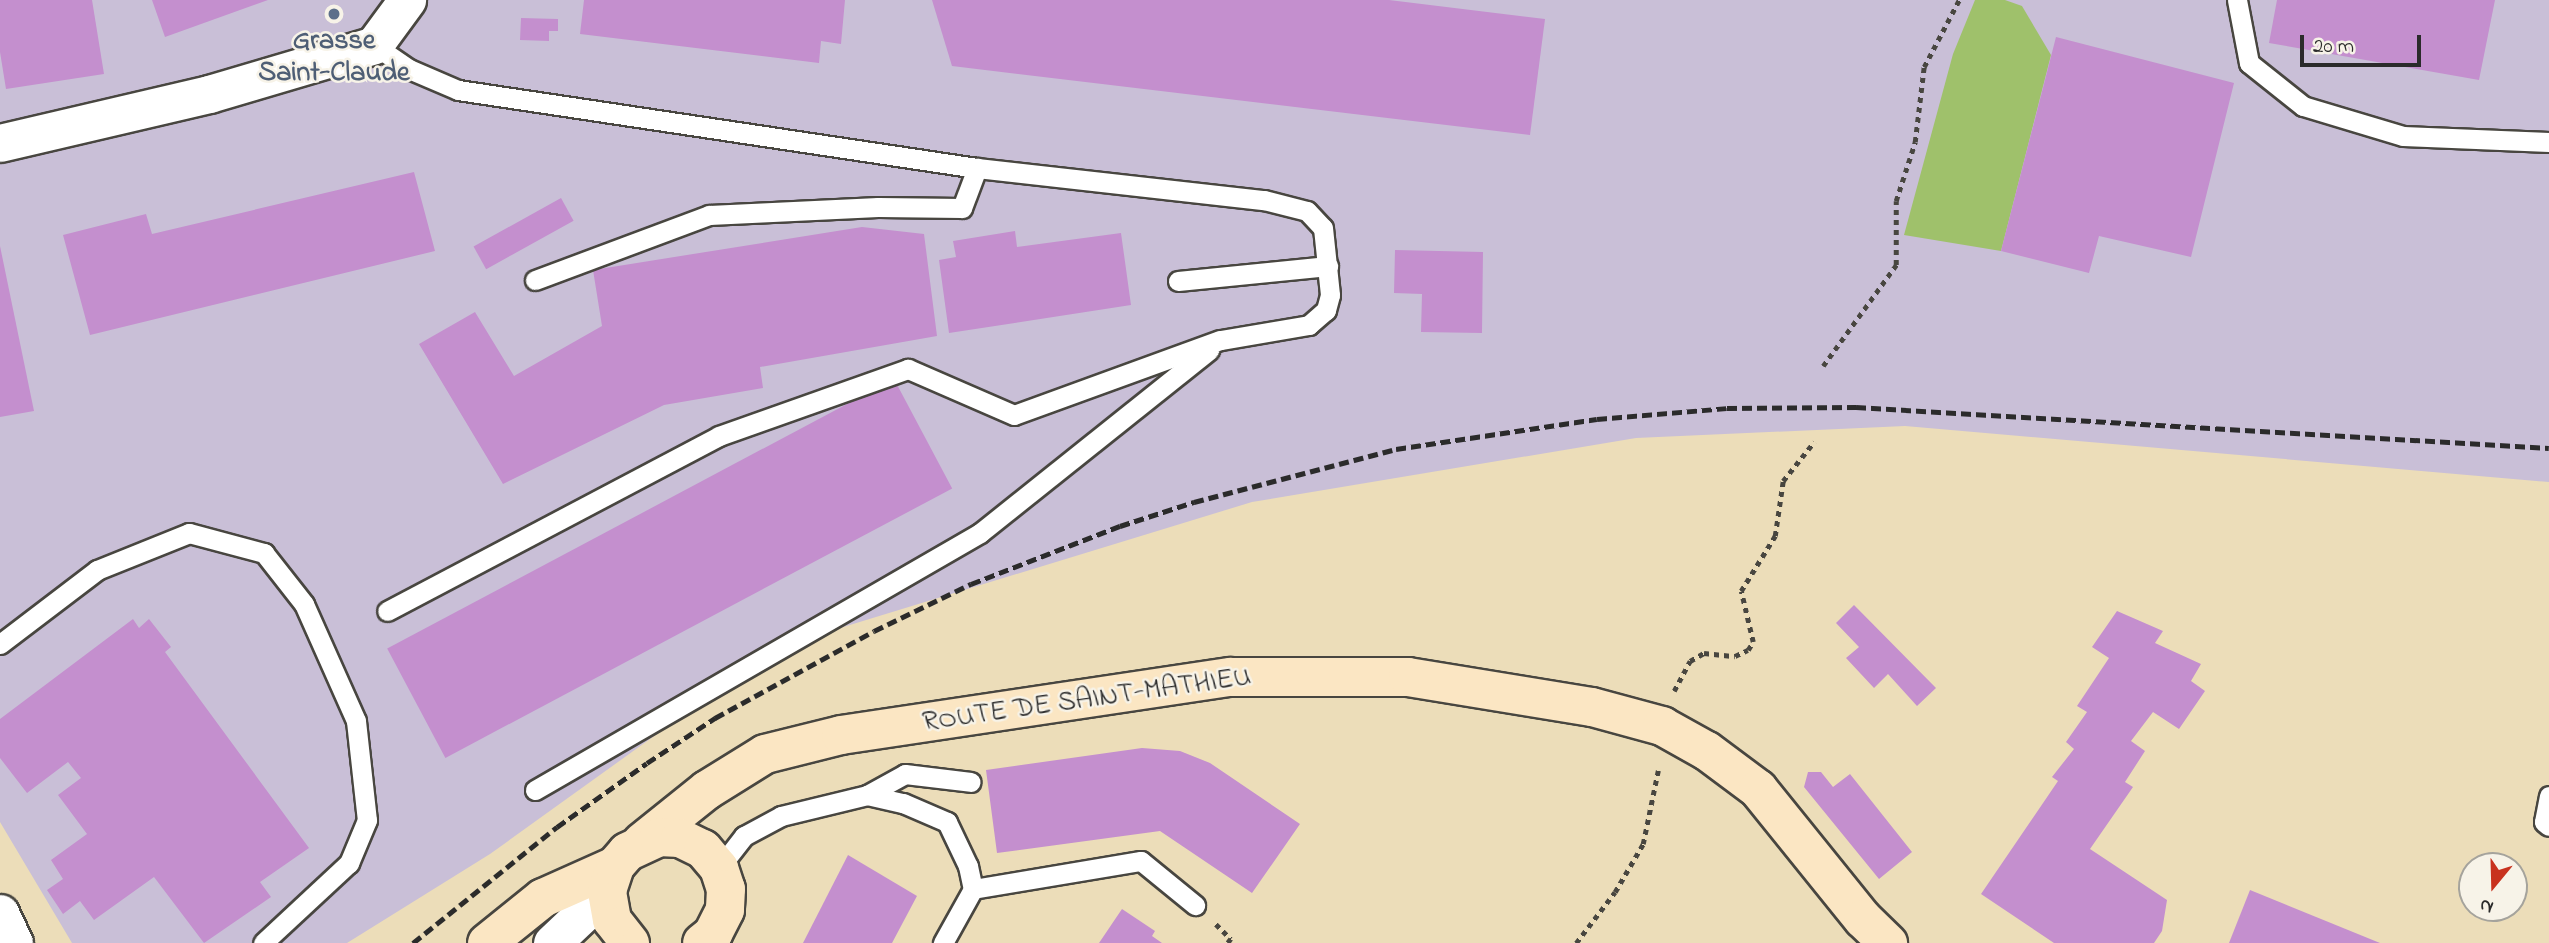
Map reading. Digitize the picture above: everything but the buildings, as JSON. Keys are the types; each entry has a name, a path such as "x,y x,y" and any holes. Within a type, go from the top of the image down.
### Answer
{"street":[{"path":"0,143 209,93 374,45 407,0"},
{"name":"ROUTE DE SAINT-MATHIEU","path":"488,943 543,898 621,866 707,790 765,754 841,735 1231,677 1408,677 1592,707 1662,726 1707,751 1758,789 1863,919 1888,943"},
{"path":"552,943 621,866 680,838 703,849 719,868 726,889 725,910 713,934 702,943"},
{"path":"621,866 612,920 629,943"},
{"path":"0,913 14,943"}],"lane":[{"path":"2237,0 2249,63 2303,106 2403,135 2549,142"},
{"path":"374,45 409,69 458,90 977,168 1264,200 1307,211 1323,228 1328,266 1328,303 1309,325 1220,340 1014,415 908,369 719,436 387,611"},
{"path":"535,280 709,215 878,207 962,208 977,168"},
{"path":"1178,281 1328,266"},
{"path":"535,790 980,533 1220,340"},
{"path":"0,644 97,570 189,533 264,553 304,604 356,721 367,820 349,863 263,943"},
{"path":"719,868 744,836 781,816 867,796 905,774 971,782"},
{"path":"867,796 904,803 947,822 968,866 973,890 943,943"},
{"path":"2549,796 2544,822 2549,827"},
{"path":"973,890 1141,860 1195,905"}],"path":[{"path":"1823,366 1896,265 1896,201 1915,142 1924,67 1959,0"},
{"path":"1670,704 1681,671 1690,660 1704,653 1735,656 1748,650 1753,642 1741,591 1775,536 1783,481 1814,442"},
{"path":"1576,943 1615,892 1643,844 1656,799 1659,762"}],"shaded area":[{"path":"0,0 2549,0 2549,482 1905,426 1636,438 1252,502 778,647 490,854 347,943 72,943 0,822"}],"green space":[{"path":"1975,0 2005,0 2022,6 2051,55 2001,251 1904,235 1953,54"}],"railway":[{"path":"413,943 557,827 647,763 715,718 874,631 971,584 1120,526 1194,502 1396,449 1597,419 1727,408 1856,407 2549,448"}],"place":[{"name":"Grasse Saint-Claude","path":"334,14"}]}
